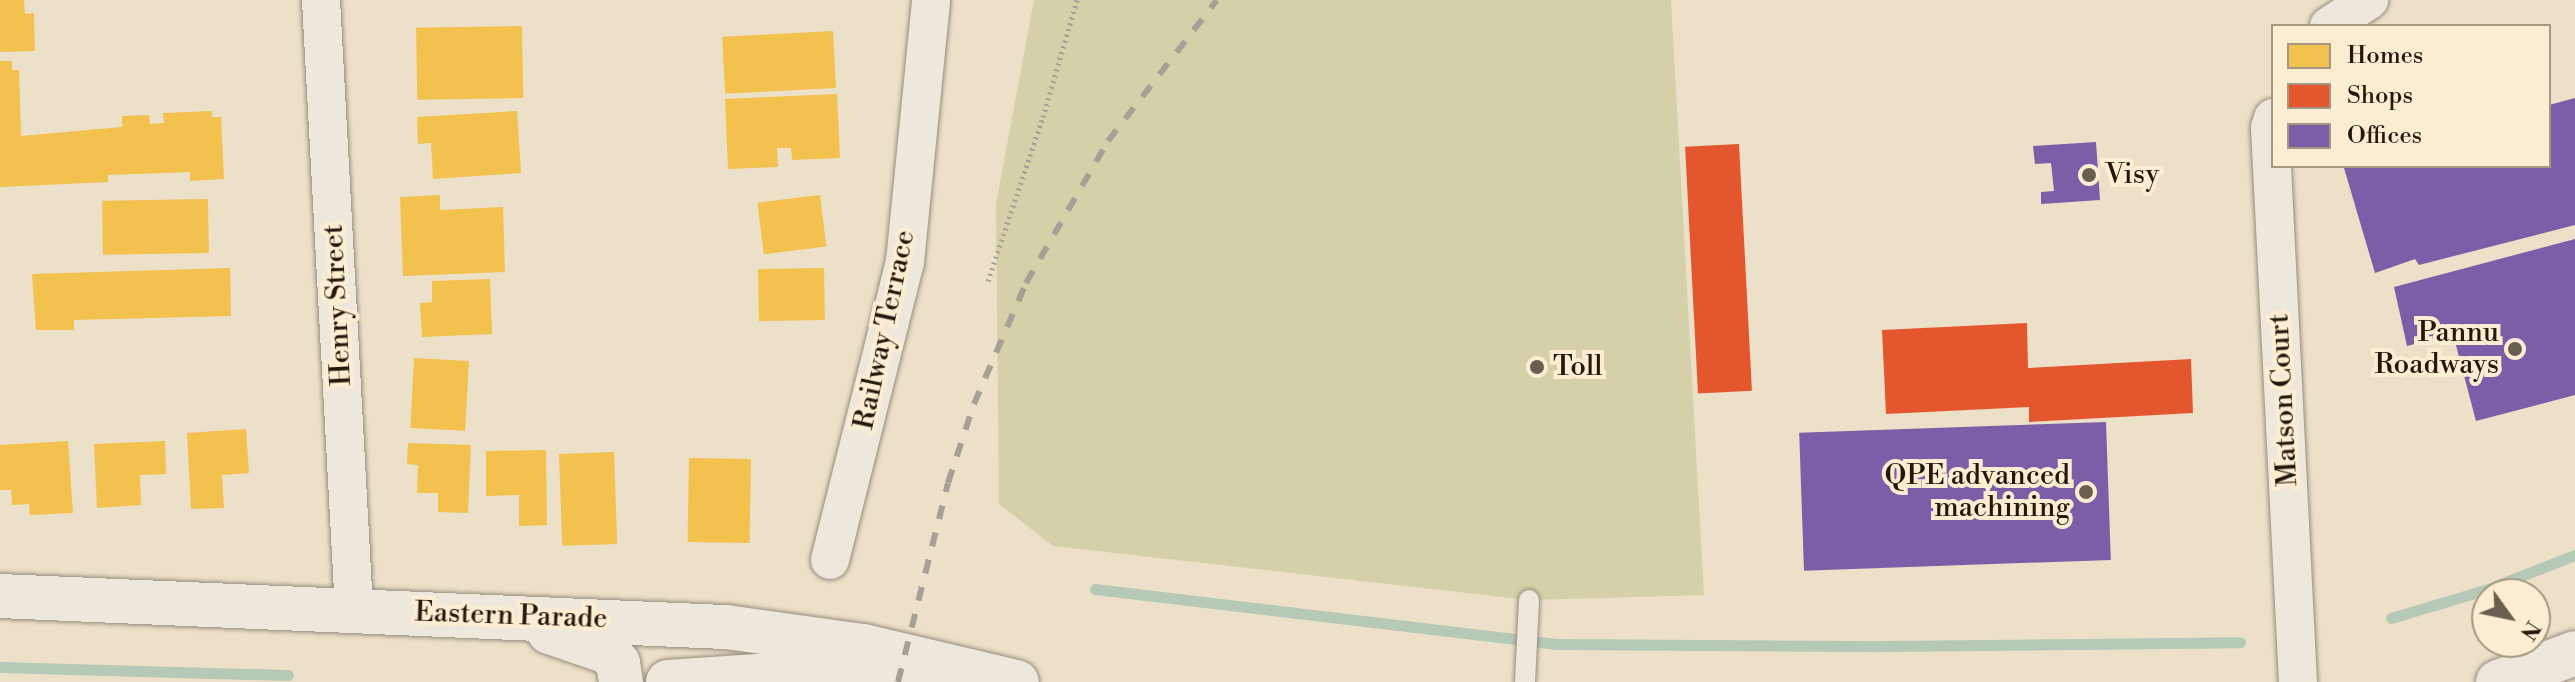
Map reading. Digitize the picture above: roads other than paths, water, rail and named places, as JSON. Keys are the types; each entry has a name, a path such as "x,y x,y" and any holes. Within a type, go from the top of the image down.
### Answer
{"main road":[{"name":"Eastern Parade","path":"0,596 713,626 825,639 1017,682"},
{"path":"493,615 599,647 618,663 621,682"},
{"path":"2498,682 2575,653"},
{"path":"668,682 757,676 983,682"}],"street":[{"name":"Henry Street","path":"321,0 354,609"},
{"name":"Railway Terrace","path":"830,560 905,262 931,0"},
{"path":"2332,24 2369,0"},
{"name":"Matson Court","path":"2271,125 2271,148"},
{"name":"Matson Court","path":"2272,168 2298,682"}],"lane":[{"path":"1525,682 1529,600"}],"waterway":[{"path":"2391,618 2485,590 2575,555"},
{"path":"1095,589 1557,644 1884,646 2240,642"},
{"path":"0,667 288,675"}],"railway":[{"path":"898,682 948,483 974,404 1026,283 1108,141 1217,0"}],"place":[{"name":"Visy","path":"2089,175"},
{"name":"Pannu Roadways","path":"2515,349"},
{"name":"Toll","path":"1537,367"},
{"name":"QPE advanced machining","path":"2086,492"}]}
